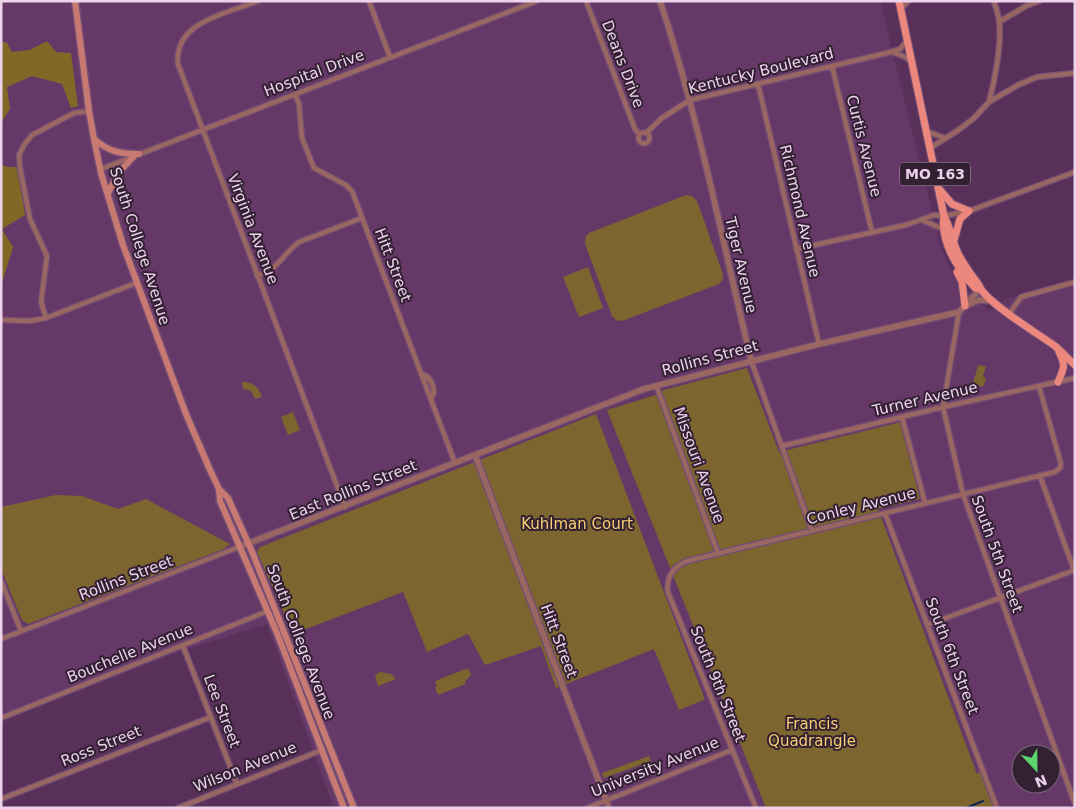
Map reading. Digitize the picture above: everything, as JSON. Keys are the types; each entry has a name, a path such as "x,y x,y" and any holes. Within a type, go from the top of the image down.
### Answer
{"main road":[{"name":"South College Avenue","path":"75,1 89,111 100,169 136,283 186,414 219,489 220,501 268,611 344,808"},
{"name":"MO 163","path":"899,1 951,244"},
{"path":"94,140 115,152 136,155"},
{"path":"108,193 117,175 136,155"},
{"path":"938,187 952,204 969,211 959,222 948,256 962,282 965,306"},
{"name":"MO 163","path":"944,216 943,229 980,289 992,302 1056,347 1075,365"},
{"path":"1056,347 1063,360 1064,370 1058,382"},
{"name":"South College Avenue","path":"219,489 228,498 249,544 354,808"}],"street":[{"name":"Virginia Avenue","path":"258,1 199,24 189,30 179,46 177,54 178,64 344,507"},
{"path":"369,1 390,57"},
{"name":"Hospital Drive","path":"100,169 537,1"},
{"name":"Deans Drive","path":"586,1 635,129 639,134"},
{"name":"Tiger Avenue","path":"660,1 678,54 690,100 751,360 812,531"},
{"path":"901,9 908,1"},
{"path":"989,102 995,82 999,22 994,1"},
{"path":"999,22 1026,6 1039,1"},
{"name":"Kentucky Boulevard","path":"646,133 662,118 690,100 891,52 900,49 907,41"},
{"path":"891,52 900,54 912,62"},
{"name":"Curtis Avenue","path":"832,66 872,232"},
{"path":"930,148 973,119 989,102 1018,85 1037,77 1075,73"},
{"name":"Richmond Avenue","path":"758,84 819,344"},
{"name":"Hitt Street","path":"295,94 299,104 302,138 314,168 350,188 455,463"},
{"path":"46,318 41,302 47,256 30,219 19,156 24,145 32,135 74,113 89,111"},
{"path":"926,131 945,138"},
{"path":"642,132 646,133 649,138 644,143 638,140 639,134 642,132"},
{"path":"796,249 872,232 934,215 944,216 969,211 1075,172"},
{"path":"257,276 271,270 299,242 362,218"},
{"path":"920,220 943,229"},
{"path":"1009,314 1021,296 1075,282"},
{"path":"1,320 30,321 46,318 136,283"},
{"path":"959,312 980,289"},
{"path":"965,306 979,300 992,302"},
{"name":"Rollins Street","path":"475,455 656,385 751,360 959,312"},
{"name":"South 5th Street","path":"959,312 943,407 963,494 1075,804"},
{"name":"Turner Avenue","path":"782,446 943,407 1075,378"},
{"name":"Missouri Avenue","path":"656,385 718,553"},
{"name":"Conley Avenue","path":"674,568 687,561 718,553 1056,472 1061,464 1040,386"},
{"path":"902,417 925,503"},
{"name":"Hitt Street","path":"475,455 609,808"},
{"name":"East Rollins Street","path":"240,547 475,455"},
{"path":"927,625 1074,570 1040,476"},
{"name":"South 6th Street","path":"885,513 997,808"},
{"name":"Rollins Street","path":"21,631 240,547"},
{"name":"South 9th Street","path":"674,568 669,576 668,592 756,808"},
{"path":"1,581 21,631 1,639"},
{"name":"Bouchelle Avenue","path":"1,718 268,611"},
{"name":"Lee Street","path":"183,646 237,784"},
{"name":"Ross Street","path":"1,799 210,717"},
{"name":"Wilson Avenue","path":"178,808 322,750"},
{"name":"University Avenue","path":"587,808 732,750"}],"shaded area":[{"path":"1,1 880,1 940,244 950,268 958,281 989,311 1006,299 1075,282 1075,803 1068,808 334,808 267,624 181,651 1,721"},
{"path":"1,41 7,43 12,52 30,50 47,41 56,52 71,53 78,106 71,108 62,84 32,76 7,87 10,109 1,123"},
{"path":"1,164 7,167 18,167 25,215 2,229 13,247 1,286"}],"green space":[{"path":"686,195 692,196 697,201 723,274 723,279 719,284 622,321 616,320 612,316 585,244 586,236 589,233"},
{"path":"588,267 603,308 579,317 563,277"},
{"path":"978,366 986,367 983,376 986,378 983,387 973,383"},
{"name":"Francis Quadrangle","path":"747,368 779,452 901,422 920,499 878,509 977,774 982,769 997,808 766,808 607,410 659,394 659,392 664,390"},
{"path":"242,382 255,385 262,397 255,399 251,391 243,389"},
{"path":"293,412 300,430 288,435 281,417"},
{"name":"Kuhlman Court","path":"596,414 704,700 679,710 654,649 556,688 541,646 485,665 468,634 427,652 403,592 293,634 257,552 260,547"},
{"path":"56,495 82,496 118,509 146,499 230,544 224,549 28,624 22,620 1,569 1,507"},
{"path":"468,668 471,675 465,681 466,684 438,695 435,681"},
{"path":"380,672 391,674 396,679 378,686 375,676"},
{"path":"649,756 651,761 604,778 602,773"}],"waterway":[{"path":"966,808 983,801"}]}
